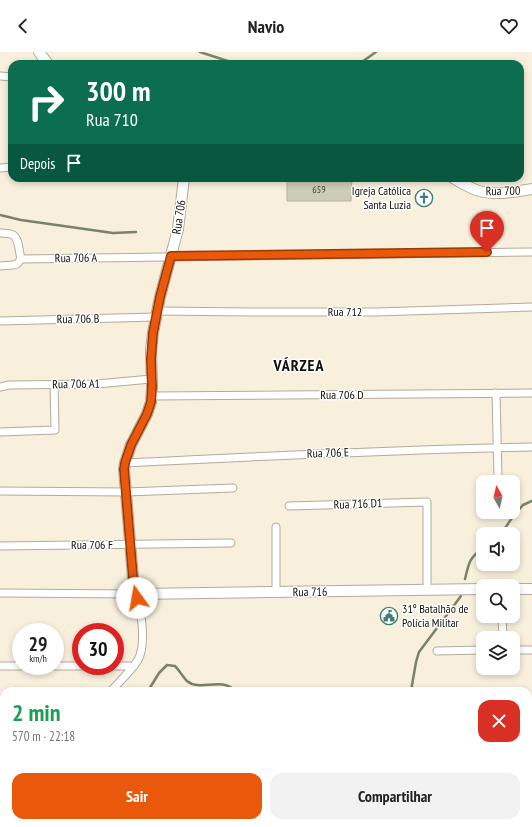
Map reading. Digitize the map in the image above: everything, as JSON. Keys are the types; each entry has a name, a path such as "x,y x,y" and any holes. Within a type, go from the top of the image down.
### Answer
{"street":[{"name":"Rua 706","path":"115,687 134,666 141,652 143,641 141,614 133,578 124,475 125,463 131,445 149,408 152,396 152,341 160,297 178,229 184,182"},
{"name":"Rua 700","path":"460,182 470,188 483,192 510,192 532,189"},
{"path":"0,233 13,234 17,240 20,259 17,264 0,266"},
{"name":"Rua 706 A","path":"20,259 532,252"},
{"name":"Rua 712","path":"157,314 368,312 532,307"},
{"name":"Rua 706 B","path":"0,321 157,314"},
{"name":"Rua 706 A1","path":"0,387 9,385 97,384 151,379"},
{"path":"0,432 55,430 54,384"},
{"path":"496,393 498,475"},
{"name":"Rua 706 D","path":"152,396 532,393"},
{"name":"Rua 706 E","path":"125,463 247,457 532,447"},
{"path":"0,491 126,492 233,488"},
{"name":"Rua 716 D1","path":"289,506 427,502 428,590"},
{"path":"276,526 276,592"},
{"name":"Rua 706 F","path":"0,546 231,543"},
{"name":"Rua 716","path":"137,594 476,589"},
{"path":"520,589 532,589"},
{"path":"0,593 137,594"},
{"path":"437,651 476,650"},
{"path":"520,650 532,650"},
{"path":"0,666 12,666"},
{"path":"124,666 134,666"}],"building":[{"path":"287,182 352,182 351,201 287,201"}],"waterway":[{"path":"200,52 225,60"},
{"path":"365,60 376,52"},
{"path":"0,215 21,220 113,233 136,232"},
{"path":"506,527 523,505 532,501"},
{"path":"465,579 470,561 476,554"},
{"path":"412,687 419,652 461,596"},
{"path":"150,687 159,673 167,665 175,666 187,681 192,684 218,684 230,687"}],"place":[{"name":"Igreja Católica Santa Luzia","path":"424,198"},
{"name":"31º Batalhão de Polícia Militar","path":"389,616"}],"district":[{"name":"VÁRZEA","path":"299,365"}],"route":[{"path":"137,598 133,578 124,469 128,450 134,436 147,414 151,402 151,359 153,333 160,297 171,256 487,252"}]}
